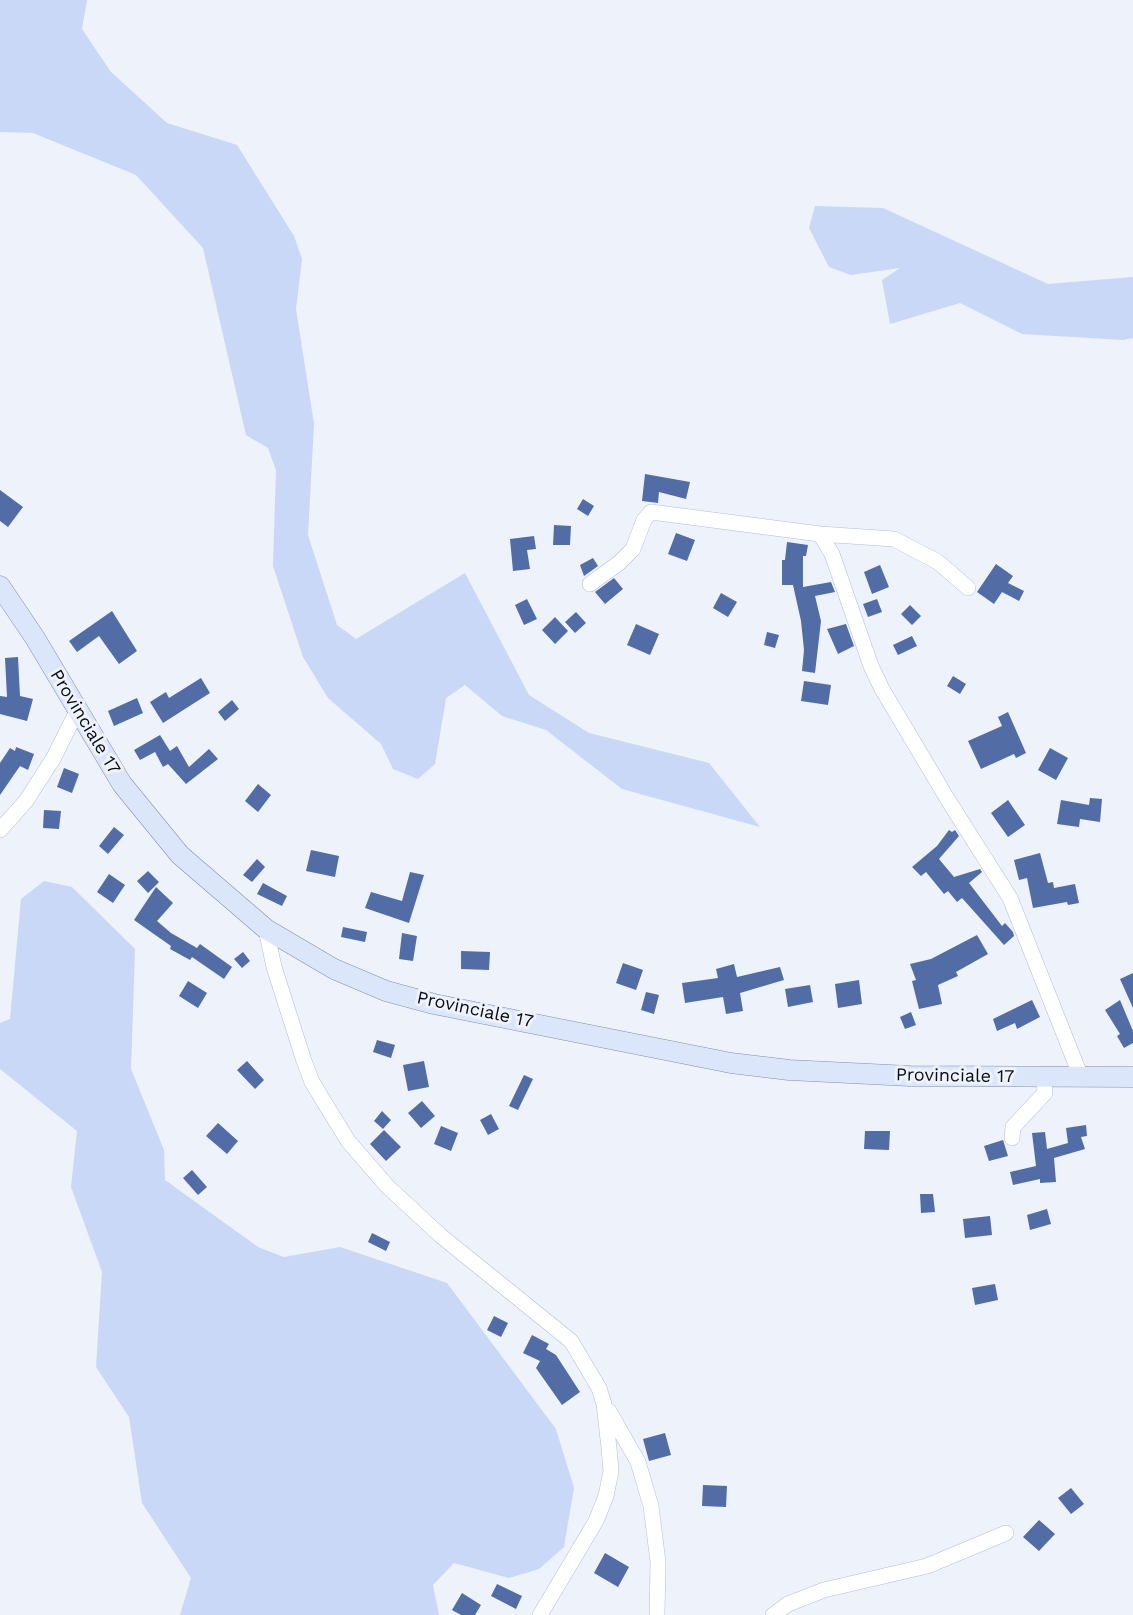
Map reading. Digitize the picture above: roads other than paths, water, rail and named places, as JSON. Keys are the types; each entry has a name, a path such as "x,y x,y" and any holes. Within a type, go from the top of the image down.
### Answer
{"main road":[{"name":"Provinciale 17","path":"0,586 78,709 122,784 149,819 202,876 266,929 334,969 386,991 475,1013 541,1024 673,1053 789,1070 910,1076 1133,1077"}],"street":[{"path":"590,584 619,563 633,549 644,520 651,512 820,534 894,539 938,562 968,588"},
{"path":"820,534 832,554 871,666 882,689 1010,898 1081,1077"},
{"path":"0,830 26,801 52,759 78,709"},
{"path":"266,929 274,967 312,1082 348,1141 387,1186 441,1236 570,1341 592,1374 604,1404 638,1462 651,1506 658,1562 657,1615"},
{"path":"1012,1138 1013,1127 1045,1093 1044,1077"},
{"path":"540,1615 596,1521 606,1496 610,1471 604,1404"},
{"path":"773,1615 788,1604 824,1590 927,1566 1006,1533"}]}
